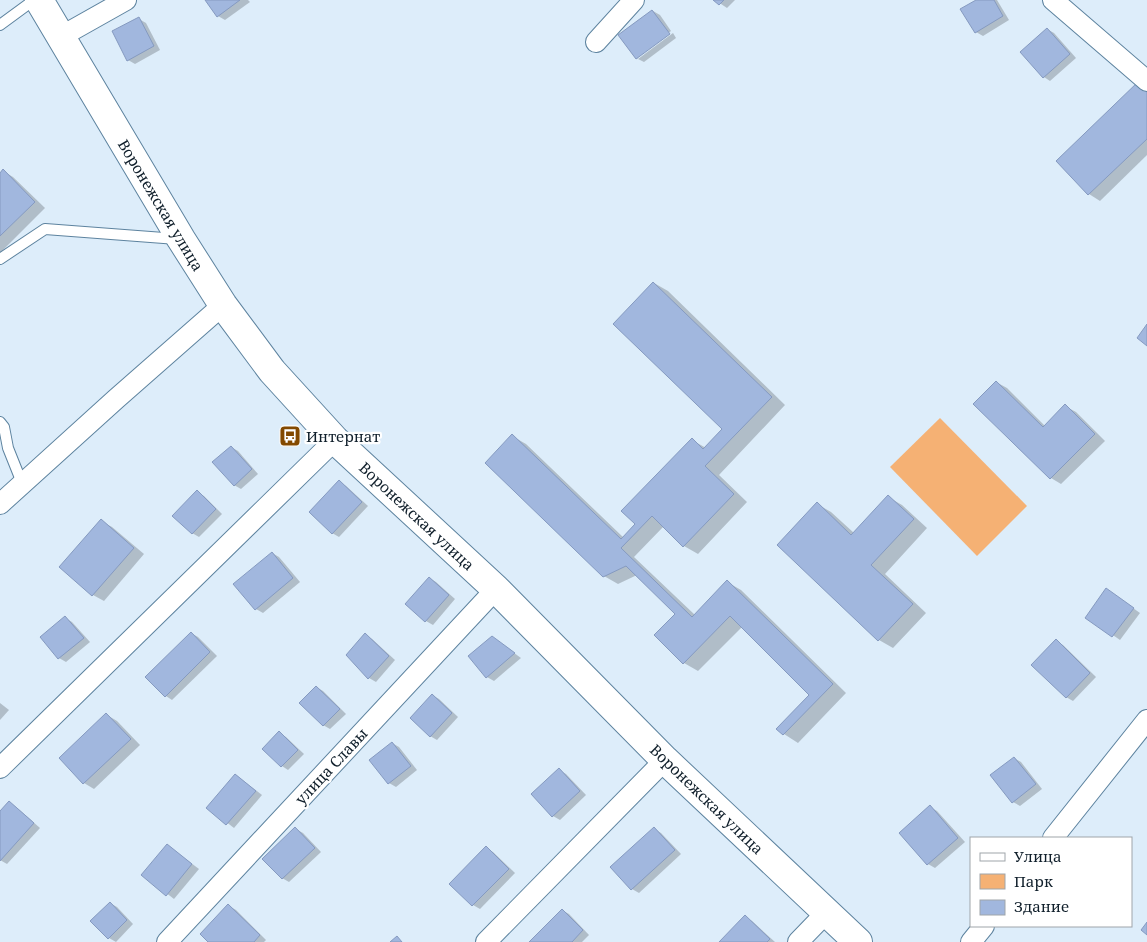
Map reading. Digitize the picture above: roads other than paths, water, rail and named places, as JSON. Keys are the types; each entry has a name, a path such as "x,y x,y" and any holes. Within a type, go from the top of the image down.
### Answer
{"street":[{"name":"Воронежская улица","path":"39,0 181,239 223,305 272,372 335,440 496,589 665,760 858,942"},
{"path":"62,36 126,0"},
{"path":"596,42 634,0"},
{"path":"1053,0 1147,81"},
{"path":"9,492 223,305"},
{"path":"0,768 335,440"},
{"name":"улица Славы","path":"167,942 496,589"},
{"path":"1054,837 1147,720"},
{"path":"486,942 665,760"},
{"path":"798,942 826,912"},
{"path":"971,942 983,927"}],"lane":[{"path":"0,26 34,0"},
{"path":"0,259 45,229 181,239"},
{"path":"0,422 4,427 8,448 9,492"}],"place":[{"name":"Интернат","path":"290,436"}]}
